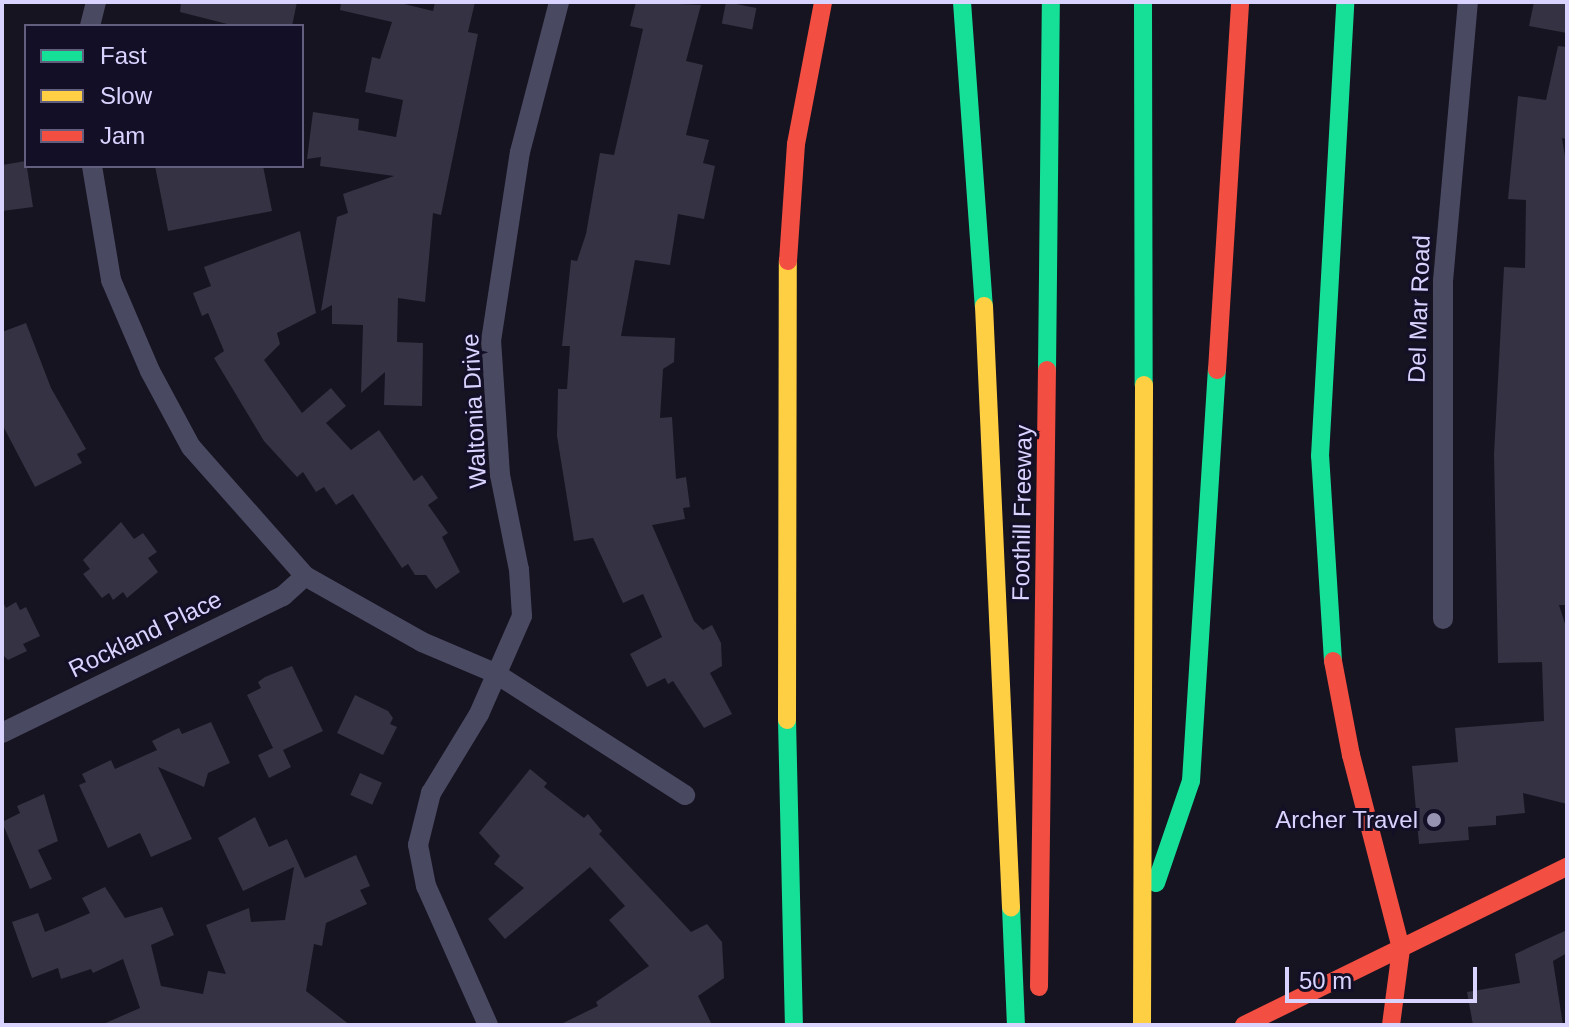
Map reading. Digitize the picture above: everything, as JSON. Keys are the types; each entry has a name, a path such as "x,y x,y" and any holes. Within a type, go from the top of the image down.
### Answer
{"main road":[{"path":"794,1025 785,646 785,305 796,144 823,2"},
{"path":"962,2 984,303 1016,1025"},
{"name":"Foothill Freeway","path":"1038,1009 1051,2"},
{"path":"1142,1025 1143,2"},
{"path":"1144,916 1191,781 1240,2"},
{"path":"1345,2 1320,456 1323,559 1332,653 1351,755 1401,949 1391,1025"},
{"path":"1244,1025 1567,867"}],"street":[{"path":"90,24 96,2"},
{"name":"Waltonia Drive","path":"488,1025 426,886 418,845 431,793 479,714 522,616 519,570 500,475 491,341 520,152 559,2"},
{"name":"Del Mar Road","path":"1443,619 1443,281 1468,2"},
{"path":"92,168 111,280 150,371 191,447 305,576 422,642 495,673 685,795"},
{"name":"Rockland Place","path":"2,733 283,596 305,576"}],"building":[{"path":"181,2 297,2 292,24 227,24 180,12"},
{"path":"341,2 396,2 433,11 435,2 475,2 468,32 478,34 441,215 433,213 425,302 398,298 397,342 423,343 422,406 384,405 385,372 361,393 363,325 332,324 332,305 321,311 337,217 348,213 343,194 394,176 320,166 321,157 307,159 313,112 359,119 358,130 396,137 403,100 365,92 372,57 380,59 392,22 340,10"},
{"path":"636,2 701,5 686,61 703,65 686,135 709,140 703,163 715,166 704,219 678,214 670,265 635,260 621,336 675,338 674,362 663,369 660,418 672,417 676,479 686,477 690,507 683,508 685,519 652,525 694,621 703,630 712,625 721,643 722,666 710,673 732,714 704,728 673,681 668,684 665,678 647,687 630,654 662,637 643,594 623,603 593,538 574,541 557,436 558,389 567,389 570,346 562,346 571,260 577,261 586,234 600,153 614,155 643,29 630,26"},
{"path":"726,2 756,8 752,30 722,24"},
{"path":"1534,2 1567,2 1567,33 1529,26"},
{"path":"1558,46 1567,47 1567,139 1562,138 1567,168 1567,605 1559,605 1567,630 1567,804 1523,793 1525,813 1496,816 1496,825 1468,827 1469,840 1419,844 1412,766 1458,762 1455,728 1544,721 1542,662 1498,663 1494,454 1504,267 1525,268 1526,200 1508,199 1518,96 1546,100"},
{"path":"24,161 33,207 2,211 2,165"},
{"path":"155,168 263,168 272,211 168,231"},
{"path":"300,231 316,313 277,333 280,344 264,360 302,413 331,388 346,406 326,423 351,450 379,430 414,481 422,475 438,498 428,505 448,533 442,537 460,572 436,589 426,575 415,575 408,564 402,568 353,494 336,505 324,487 316,492 303,472 297,477 264,441 214,358 224,351 208,313 202,316 193,293 211,286 204,267"},
{"path":"26,323 51,388 86,449 77,454 82,463 35,487 2,424 2,332"},
{"path":"121,522 134,539 143,533 157,552 148,558 158,572 127,598 123,592 113,600 109,593 102,598 83,574 90,569 83,560"},
{"path":"2,600 6,608 16,602 20,610 26,607 40,636 23,644 27,651 8,660 2,654"},
{"path":"292,666 323,731 283,750 291,767 269,778 258,755 273,748 247,695 261,688 258,682 265,677"},
{"path":"355,695 388,711 393,718 390,724 397,727 383,755 337,733"},
{"path":"211,722 230,763 208,773 204,787 158,767 192,839 151,857 140,833 108,848 79,785 86,782 82,774 111,760 115,769 157,750 152,741 172,731 179,728 182,734"},
{"path":"530,769 547,783 544,787 584,818 588,814 602,831 599,834 691,932 707,924 722,942 724,978 698,996 712,1025 559,1025 598,1006 596,1002 649,966 609,920 625,906 590,867 505,939 488,919 524,888 494,864 500,856 479,833"},
{"path":"360,773 382,783 372,805 350,795"},
{"path":"44,794 58,841 38,850 52,879 30,889 2,822 20,813 17,806"},
{"path":"255,817 269,847 287,839 305,878 356,855 370,886 360,890 367,904 326,923 322,946 314,944 306,991 350,1025 101,1025 140,1008 123,959 93,973 91,969 61,979 58,968 32,978 12,922 38,913 45,932 90,913 82,898 105,887 125,918 162,907 174,935 151,945 161,986 203,994 208,971 226,974 206,925 249,908 251,922 285,920 294,867 243,891 218,838"},
{"path":"1567,930 1567,953 1553,961 1563,1025 1473,1025 1467,992 1520,983 1515,954"}],"traffic: fast":[{"path":"962,2 984,306"},
{"path":"1047,370 1051,2"},
{"path":"1143,2 1144,385"},
{"path":"1333,661 1320,456 1345,2"},
{"path":"1156,883 1191,781 1217,370"},
{"path":"787,720 794,1025"},
{"path":"1011,907 1016,1025"}],"traffic: slow":[{"path":"787,720 788,261"},
{"path":"984,306 1011,907"},
{"path":"1142,1025 1144,385"}],"traffic: jam":[{"path":"788,261 796,144 823,2"},
{"path":"1217,370 1240,2"},
{"path":"1039,987 1047,370"},
{"path":"1333,661 1351,755 1401,949 1391,1025"},
{"path":"1244,1025 1567,867"}],"place":[{"name":"Archer Travel","path":"1434,820"}]}
